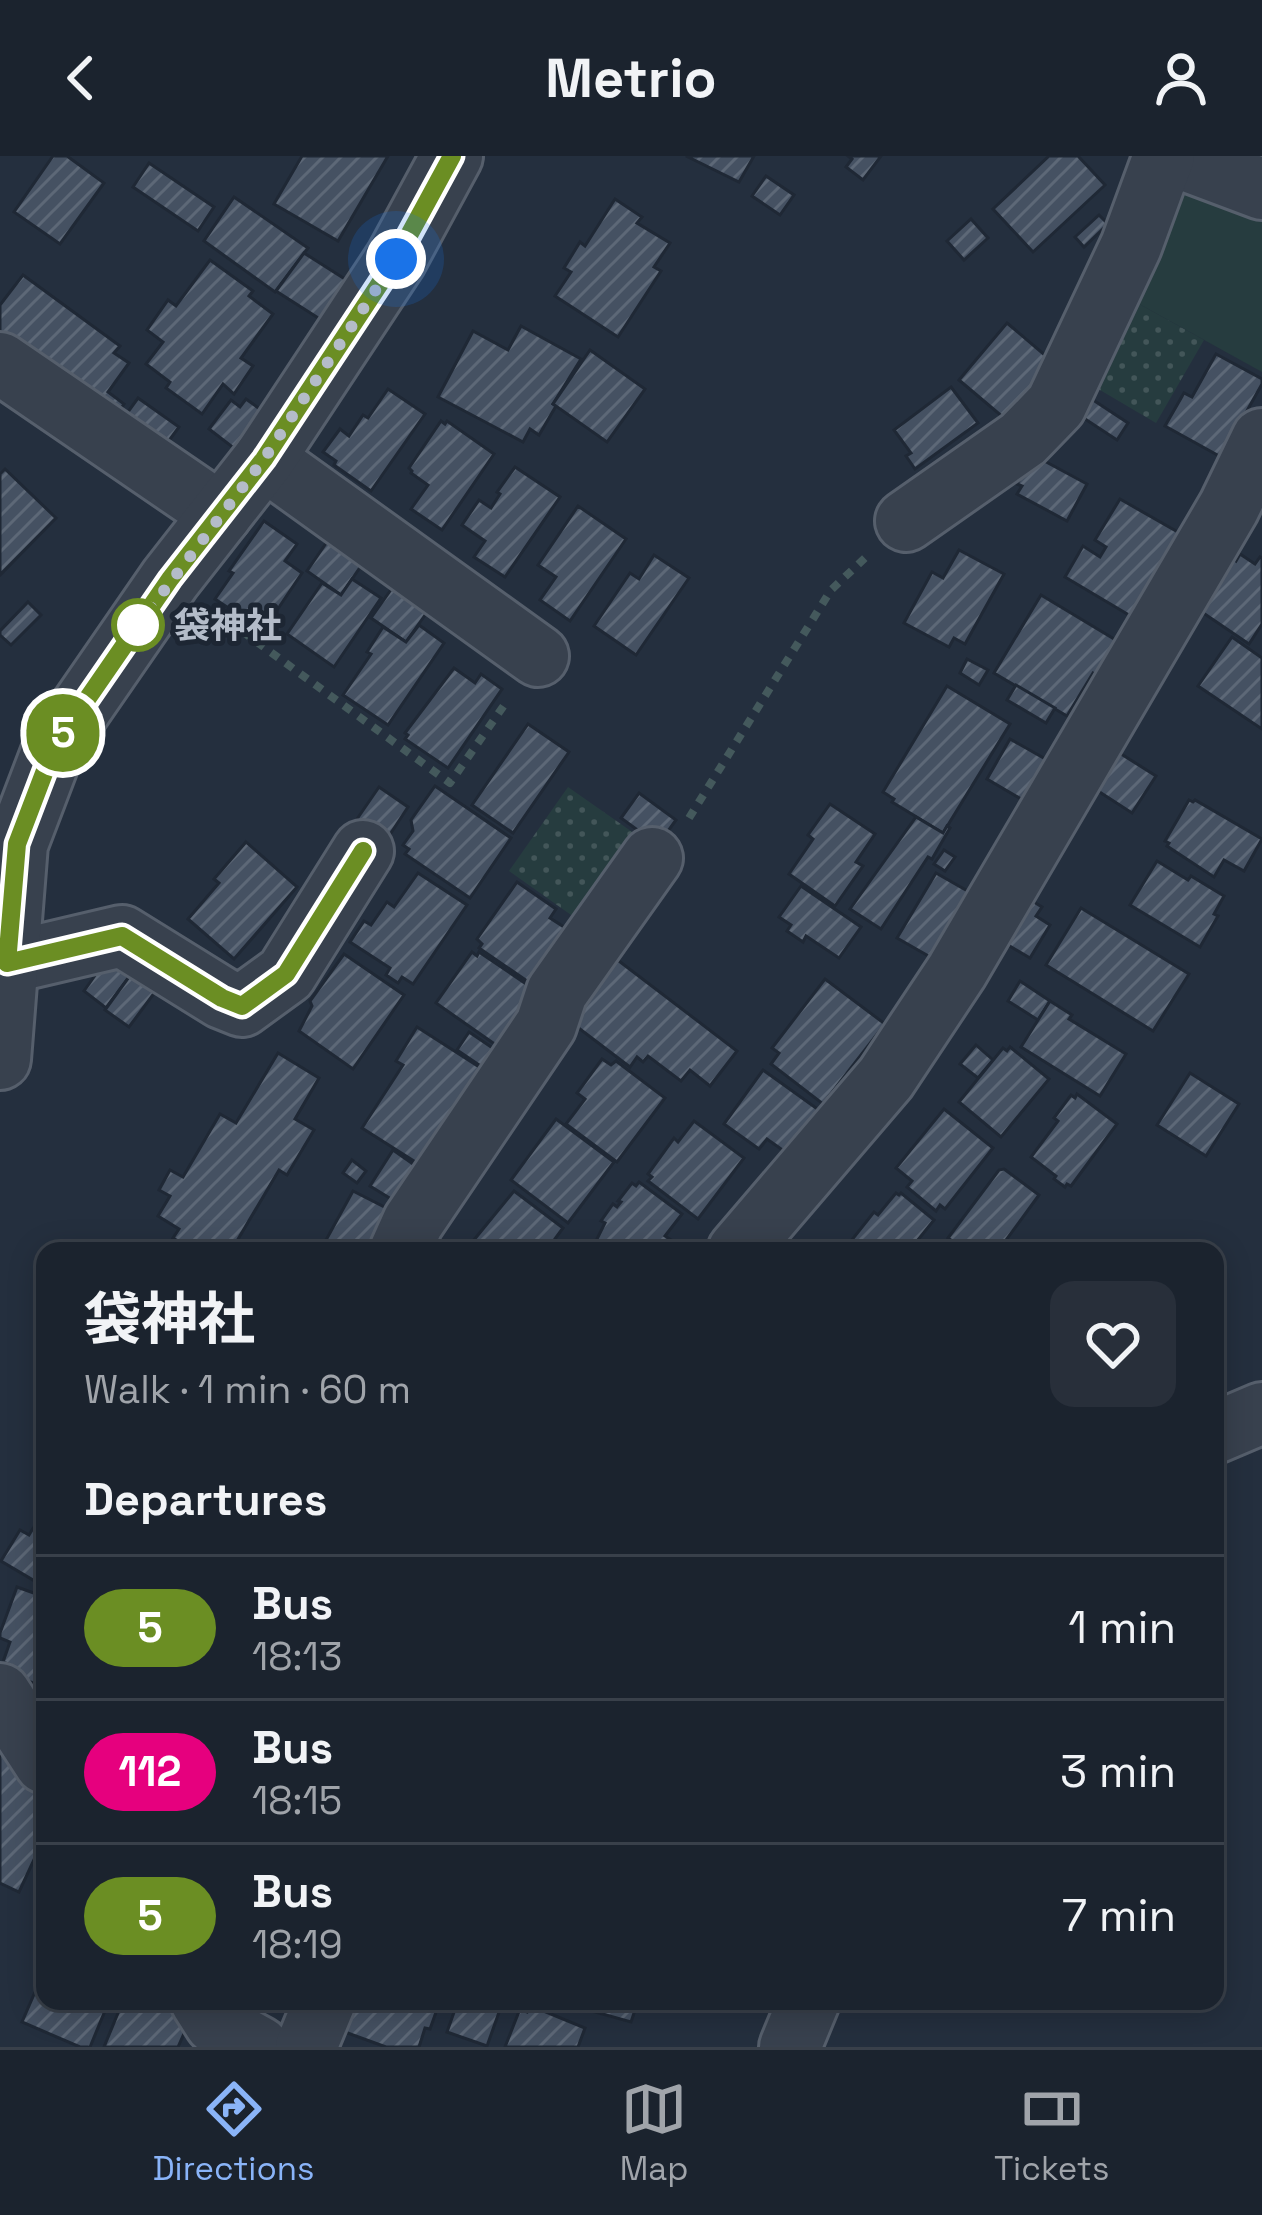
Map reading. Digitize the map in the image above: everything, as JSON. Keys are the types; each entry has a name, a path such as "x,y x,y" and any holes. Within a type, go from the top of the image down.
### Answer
{"street":[{"path":"0,1060 17,844 54,747 170,579 264,459 396,259 452,156"},
{"path":"906,521 1023,439 1056,405 1131,246 1164,156"},
{"path":"1174,156 1262,189"},
{"path":"0,364 221,514"},
{"path":"767,1241 945,989 1245,518 1262,439"},
{"path":"264,459 538,656"},
{"path":"7,963 122,936 242,1006 286,974 363,851"},
{"path":"404,1242 546,1024 557,992 652,858"},
{"path":"1224,1429 1262,1413"},
{"path":"0,1694 36,1748"},
{"path":"306,2047 321,2010"},
{"path":"790,2047 805,2010"}],"path":[{"path":"652,858 676,839 830,590 906,521"},
{"path":"170,579 450,783 538,656"}],"green space":[{"path":"1182,175 1262,208 1262,372 1132,300"},
{"path":"1132,300 1204,340 1156,423 1083,380"},
{"path":"568,787 648,843 588,927 509,871"}],"building":[{"path":"53,156 67,156 104,183 60,244 14,212"},
{"path":"302,156 388,156 338,241 274,204"},
{"path":"686,156 754,156 739,182"},
{"path":"848,156 881,156 863,180 846,167 852,159"},
{"path":"1049,156 1078,156 1105,185 1033,252 993,209"},
{"path":"149,163 214,207 198,231 133,187"},
{"path":"766,176 794,195 780,215 752,196"},
{"path":"234,197 308,248 275,292 204,241"},
{"path":"615,199 642,217 637,223 670,243 654,267 661,271 618,337 555,296 571,272 564,268 580,242 585,246"},
{"path":"1099,215 1108,224 1084,247 1075,237"},
{"path":"971,219 988,238 964,260 947,241"},
{"path":"304,253 348,281 323,321 276,291"},
{"path":"210,260 253,291 249,296 273,314 241,358 253,366 234,394 223,384 202,414 166,388 170,382 146,364 163,342 147,330 168,300 176,306"},
{"path":"23,275 120,346 114,353 129,363 108,392 124,404 111,423 0,337 0,305"},
{"path":"1007,323 1053,362 1004,418 959,380"},
{"path":"521,326 581,359 539,435 530,429 523,442 438,397 473,331 508,350"},
{"path":"590,350 645,389 607,442 553,404"},
{"path":"1216,354 1262,379 1221,457 1165,426 1184,393 1192,397"},
{"path":"951,387 978,423 915,469 906,456 911,453 894,430"},
{"path":"388,389 425,414 371,491 323,452 340,429 349,436 363,415 368,418"},
{"path":"1087,396 1128,423 1117,440 1076,413"},
{"path":"138,398 179,427 157,457 117,427"},
{"path":"246,399 264,412 235,449 209,429 231,400 240,407"},
{"path":"441,421 494,454 442,530 411,509 428,485 409,468"},
{"path":"1037,457 1087,484 1067,521 1017,494 1022,486 1017,484"},
{"path":"515,467 560,497 505,577 474,557 485,541 462,525 479,500 491,508"},
{"path":"5,469 56,518 0,575 0,474"},
{"path":"1120,499 1183,535 1134,618 1065,577 1083,546 1100,557 1106,547 1095,540"},
{"path":"578,506 626,539 570,621 540,600 556,577 538,565"},
{"path":"264,521 297,544 285,561 302,573 263,631 215,599"},
{"path":"329,539 363,563 341,595 307,571"},
{"path":"959,550 1004,574 965,644 954,638 949,647 904,623 932,572 943,578"},
{"path":"1240,554 1255,564 1262,558 1262,624 1249,644 1190,604 1229,556 1236,561"},
{"path":"654,555 689,578 636,655 594,626 630,573 639,579"},
{"path":"352,579 381,598 334,667 287,634 322,583 341,595"},
{"path":"395,584 430,608 406,642 371,618"},
{"path":"1041,595 1124,645 1103,679 1093,673 1067,716 994,673"},
{"path":"28,602 41,615 11,645 0,631"},
{"path":"419,625 444,643 388,725 343,695 383,627 406,642"},
{"path":"1232,637 1262,658 1262,729 1198,686"},
{"path":"967,659 988,670 979,685 960,673"},
{"path":"454,668 475,683 481,674 502,689 448,768 405,739 405,733"},
{"path":"1016,685 1055,708 1046,723 1007,700"},
{"path":"947,686 1010,724 943,833 883,792"},
{"path":"528,724 569,752 513,833 472,805"},
{"path":"1010,739 1056,765 1033,806 987,779"},
{"path":"1118,752 1156,776 1132,813 1095,789"},
{"path":"435,786 511,838 470,898 405,854 409,849 403,845 413,831 411,820"},
{"path":"379,787 408,807 387,839 357,819"},
{"path":"639,793 676,820 658,845 621,818"},
{"path":"1189,800 1262,839 1244,871 1224,860 1214,877 1167,846 1165,841"},
{"path":"830,804 875,834 856,862 863,866 835,906 789,874"},
{"path":"916,817 943,833 950,828 881,929 850,909"},
{"path":"246,842 297,887 234,959 188,919"},
{"path":"944,850 955,857 945,871 934,864"},
{"path":"1157,861 1224,896 1200,947 1130,905"},
{"path":"418,873 467,905 413,984 402,977 398,983 386,975 390,968 350,942 364,921 371,925 387,902 394,907"},
{"path":"936,873 978,897 939,962 897,938"},
{"path":"517,882 556,909 550,918 567,929 530,983 479,948 482,944 477,939"},
{"path":"801,886 861,927 839,958 806,936 803,942 787,931 791,925 779,917"},
{"path":"1029,899 1042,907 1036,916 1050,925 1030,958 1003,942"},
{"path":"1081,908 1189,974 1153,1031 1046,965"},
{"path":"472,952 477,956 479,952 535,990 496,1045 436,1003"},
{"path":"344,954 404,995 353,1069 299,1031 310,1001"},
{"path":"615,958 737,1051 710,1086 690,1070 681,1081 648,1056 643,1062 637,1057 630,1067 568,1020"},
{"path":"106,960 129,977 106,1008 84,991"},
{"path":"134,970 158,988 129,1027 105,1010"},
{"path":"825,979 885,1024 823,1104 771,1064 779,1053 772,1048"},
{"path":"1020,981 1050,1001 1038,1020 1008,1001"},
{"path":"1050,1001 1072,1015 1069,1019 1126,1054 1100,1096 1021,1047"},
{"path":"417,1027 487,1072 425,1168 362,1128 403,1065 396,1061"},
{"path":"469,1032 500,1053 488,1071 457,1050"},
{"path":"976,1045 993,1060 978,1078 960,1064"},
{"path":"1010,1047 1049,1079 1001,1137 959,1102 1003,1048"},
{"path":"278,1053 319,1078 295,1119 314,1130 287,1175 279,1170 236,1242 179,1242 173,1238 179,1229 158,1216 170,1196 159,1190 170,1170 183,1177 220,1114 236,1123"},
{"path":"602,1059 611,1065 616,1061 665,1098 617,1162 566,1124 585,1099 577,1093"},
{"path":"763,1070 823,1113 791,1156 767,1139 759,1149 724,1124"},
{"path":"1190,1073 1239,1104 1206,1156 1157,1125"},
{"path":"1077,1094 1117,1124 1071,1186 1065,1187 1031,1157 1058,1121 1054,1118 1071,1095 1075,1098"},
{"path":"944,1109 993,1148 945,1209 940,1205 936,1211 907,1187 912,1181 896,1168"},
{"path":"556,1119 614,1162 568,1223 511,1180"},
{"path":"694,1121 744,1158 698,1219 648,1181 652,1177 648,1174 674,1138 678,1142"},
{"path":"393,1150 423,1171 401,1205 370,1186"},
{"path":"352,1160 366,1171 357,1183 343,1173"},
{"path":"999,1170 1039,1195 1005,1242 951,1242 948,1238"},
{"path":"639,1182 682,1214 665,1236 671,1240 596,1242 605,1223 601,1221 613,1204 617,1207 632,1183"},
{"path":"353,1191 396,1213 381,1242 325,1242"},
{"path":"514,1191 563,1228 553,1242 472,1242"},
{"path":"901,1193 934,1220 916,1242 850,1242 874,1212 878,1215"},
{"path":"36,1524 36,1582 1,1561 20,1530 29,1535"},
{"path":"17,1587 36,1594 36,1684 8,1673 10,1665 3,1662 10,1642 0,1638"},
{"path":"5,1739 36,1788 36,1855 19,1892 0,1883 0,1750"},
{"path":"36,1990 36,2010 105,2010 90,2047 22,2022"},
{"path":"119,2010 171,2010 190,2020 178,2047 104,2047"},
{"path":"353,2010 437,2010 419,2047 386,2047 345,2032"},
{"path":"455,2010 500,2010 487,2046 447,2032"},
{"path":"520,2010 541,2010 585,2028 578,2047 505,2047"},
{"path":"588,2010 635,2010 631,2022"}],"bus line":[{"name":"5","path":"363,851 286,974 242,1006 122,936 7,963 17,844 54,747 170,579 264,459 396,259 452,156"}],"place":[{"name":"袋神社","path":"138,625"}],"route":[{"path":"138,625 264,459 396,259"}]}
